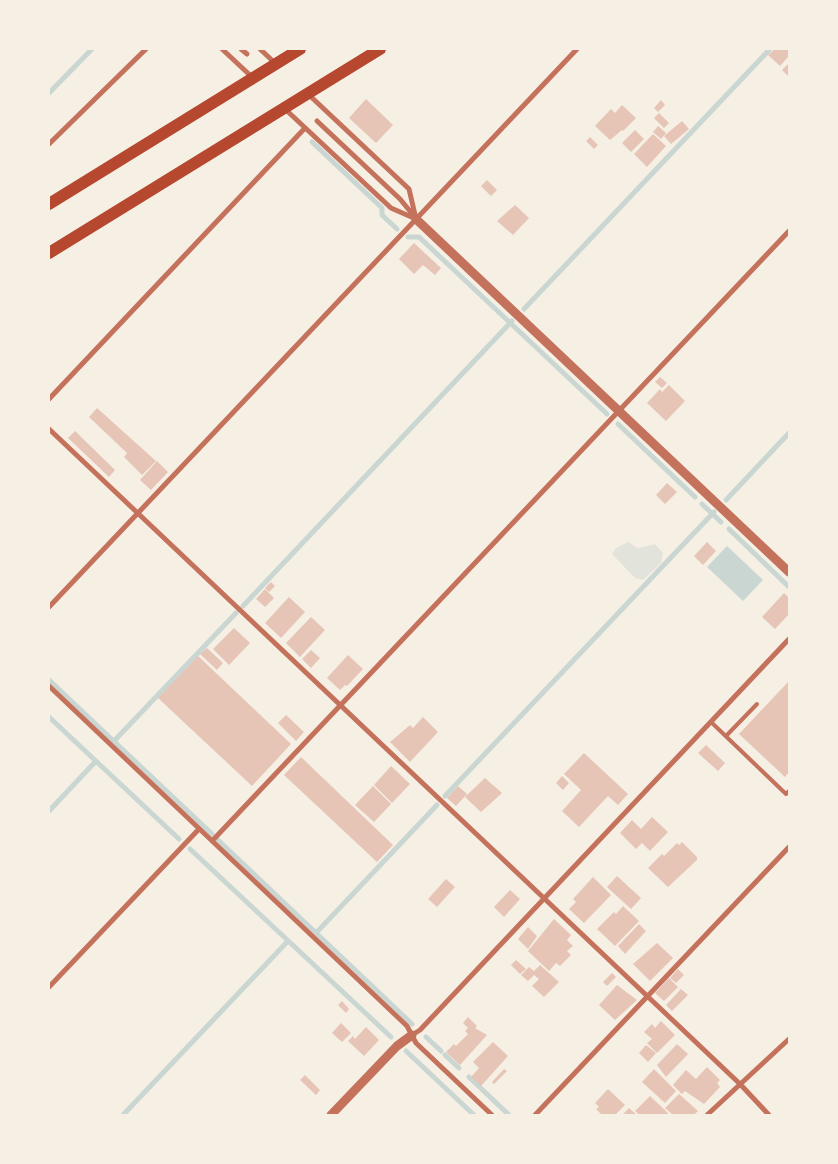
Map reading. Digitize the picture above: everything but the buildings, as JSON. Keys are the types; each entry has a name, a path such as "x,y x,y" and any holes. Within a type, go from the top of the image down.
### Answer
{"highway":[{"path":"49,204 300,49"},
{"path":"49,253 380,49"}],"street":[{"path":"49,144 146,49"},
{"path":"222,49 253,78"},
{"path":"241,49 247,54"},
{"path":"260,49 276,64"},
{"path":"49,607 577,49"},
{"path":"308,94 409,189 416,219"},
{"path":"284,108 391,208 416,219"},
{"path":"317,121 400,199 416,219 789,572"},
{"path":"49,399 305,128"},
{"path":"212,841 789,231"},
{"path":"49,429 648,996 740,1084 768,1115"},
{"path":"331,1115 397,1046 420,1030 789,639"},
{"path":"49,686 407,1026 416,1044 492,1115"},
{"path":"49,987 199,829"},
{"path":"535,1115 789,847"},
{"path":"707,1115 789,1039"}],"lane":[{"path":"726,736 757,704"},
{"path":"711,722 786,794 789,791"}],"shaded area":[{"path":"628,542 638,548 655,544 663,553 661,563 643,580 635,578 612,554 616,548"},
{"path":"727,546 763,580 743,601 707,567"}],"waterway":[{"path":"49,93 92,49"},
{"path":"524,309 770,49"},
{"path":"312,142 382,208 382,215 397,229"},
{"path":"408,237 419,237 607,414"},
{"path":"243,606 512,321"},
{"path":"618,424 695,497"},
{"path":"726,500 789,433"},
{"path":"702,504 721,522"},
{"path":"445,796 714,512"},
{"path":"729,529 789,587"},
{"path":"114,741 236,613"},
{"path":"49,680 212,834"},
{"path":"49,717 179,839"},
{"path":"49,811 96,761"},
{"path":"316,933 437,805"},
{"path":"218,840 412,1024"},
{"path":"190,849 391,1037"},
{"path":"123,1115 288,941"},
{"path":"426,1037 441,1051"},
{"path":"406,1051 474,1115"},
{"path":"445,1055 459,1068"},
{"path":"469,1077 509,1115"}]}
